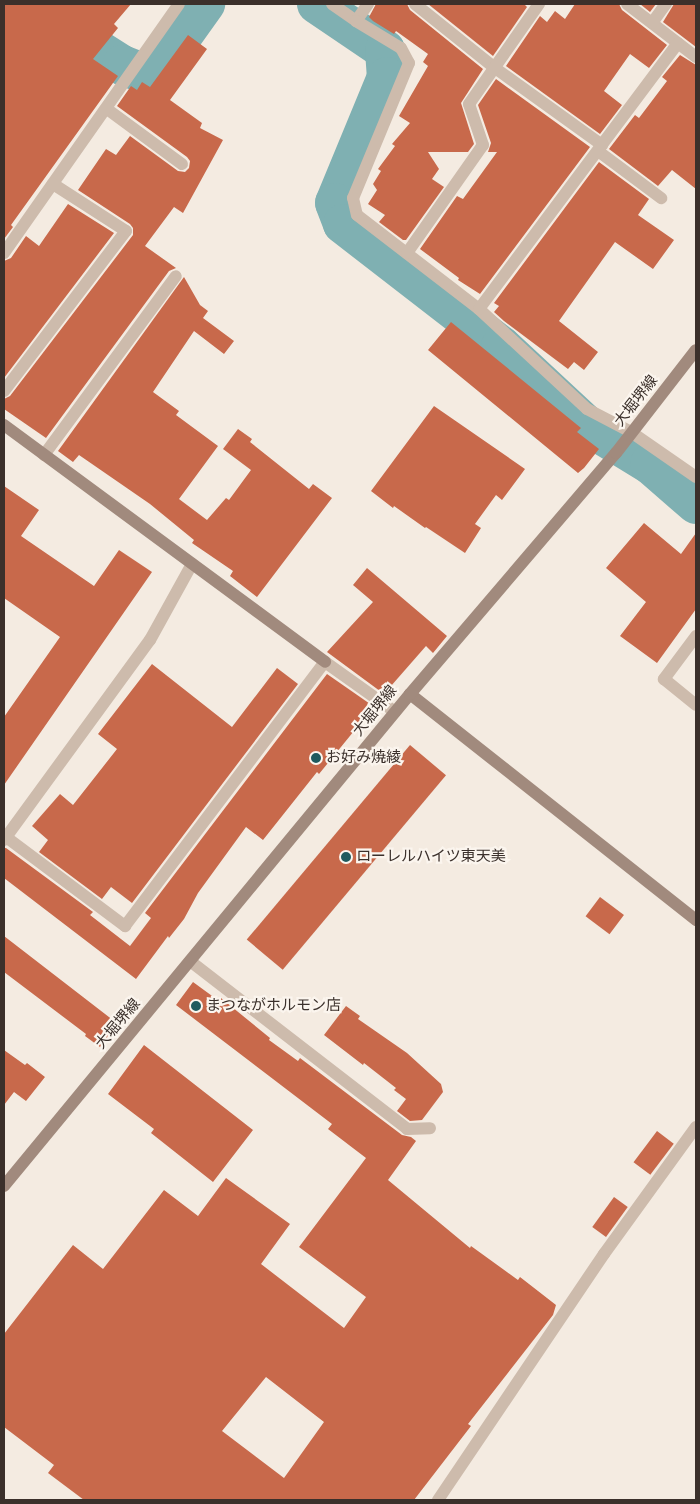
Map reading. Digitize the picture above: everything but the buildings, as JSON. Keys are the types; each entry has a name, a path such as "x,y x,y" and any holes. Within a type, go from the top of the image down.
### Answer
{"main road":[{"name":"大堀堺線","path":"4,1186 410,694 616,453 696,350"},
{"path":"4,425 325,662"},
{"path":"410,694 696,920"}],"street":[{"path":"4,253 107,109 178,4"},
{"path":"332,4 401,48 408,63 352,198 357,215 479,309 587,409 696,477"},
{"path":"356,21 368,4"},
{"path":"415,4 661,198"},
{"path":"407,253 483,145 469,104 539,4"},
{"path":"627,4 696,57"},
{"path":"652,23 666,4"},
{"path":"479,309 678,43"},
{"path":"107,109 182,164"},
{"path":"4,392 126,230 53,184"},
{"path":"44,455 176,276"},
{"path":"192,564 150,640 5,839 125,926 325,662 395,712"},
{"path":"696,636 664,679 696,705"},
{"path":"190,961 407,1129 430,1128"},
{"path":"438,1500 604,1254 696,1127"}],"waterway":[{"path":"26,4 122,65 153,77 205,4"},
{"path":"317,4 385,50 387,77 335,203 343,224 501,346 586,425 650,464 696,504"}],"place":[{"name":"お好み焼綾","path":"316,758"},
{"name":"ローレルハイツ東天美","path":"346,857"},
{"name":"まつながホルモン店","path":"196,1006"}]}
